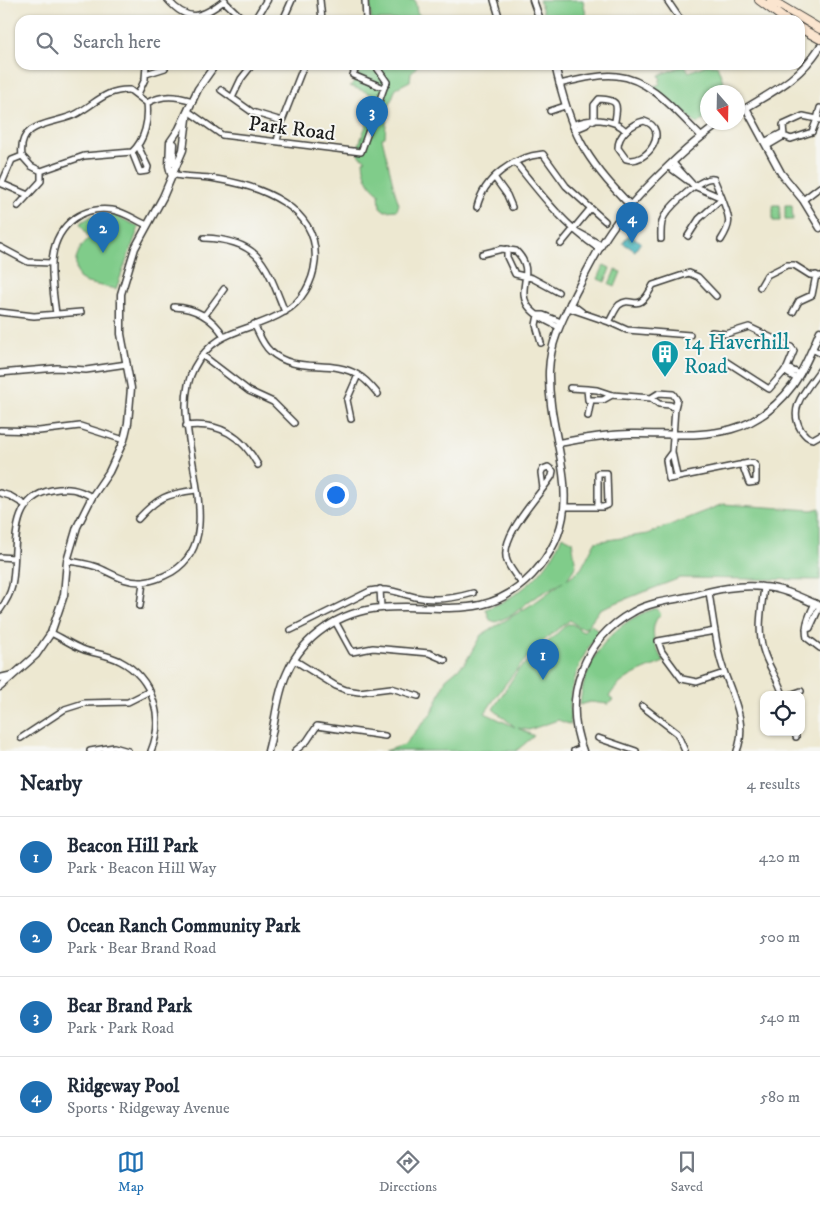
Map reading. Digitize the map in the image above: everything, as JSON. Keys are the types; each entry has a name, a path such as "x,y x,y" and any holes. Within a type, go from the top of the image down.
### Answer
{"main road":[{"path":"759,0 779,15"},
{"path":"771,0 796,15"},
{"path":"805,20 820,29"},
{"path":"805,31 820,39"}],"street":[{"path":"168,0 184,15"},
{"path":"258,15 266,0"},
{"path":"285,15 292,0"},
{"path":"320,0 322,15"},
{"path":"365,0 366,15"},
{"path":"494,0 498,15"},
{"path":"532,0 538,15"},
{"path":"667,0 677,15"},
{"path":"200,15 225,1 239,15"},
{"path":"805,66 820,47"},
{"path":"138,94 146,70"},
{"path":"146,74 159,70"},
{"path":"183,150 173,145 170,140 184,120 211,70"},
{"path":"232,98 241,79 248,70"},
{"path":"277,141 282,121 302,70"},
{"path":"355,70 353,75 384,88 387,82 378,70"},
{"path":"557,70 562,83 565,105 573,128 595,166 631,206"},
{"path":"802,70 772,95 746,108 781,173 803,200 820,228"},
{"path":"562,83 604,76 629,78 665,102 701,136"},
{"name":"Park Road","path":"188,112 222,135 361,152 384,88"},
{"path":"130,90 138,94 147,103 146,125 138,146 132,152 84,156 41,171 31,166 22,156 23,142 33,128 48,121 77,114 109,92 130,90"},
{"path":"221,90 252,112 282,121"},
{"path":"147,103 154,99 171,95 193,101"},
{"path":"573,128 586,126 591,121 594,105 599,99 612,100 616,103 615,121"},
{"path":"550,109 565,105"},
{"path":"783,134 791,140 812,132 819,120 820,108"},
{"path":"0,687 36,655 51,633 64,594 67,561 77,527 92,497 109,472 124,440 131,398 121,334 121,294 130,260 163,197 171,174 183,150 188,112"},
{"path":"766,144 783,134 785,123 803,116 819,120"},
{"path":"591,121 615,121 626,131"},
{"path":"637,123 650,123 657,133 655,144 641,157 626,159 620,152 618,143 626,131 637,123"},
{"path":"270,751 282,687 294,660 317,633 335,620 358,612 381,608 448,610 468,608 490,602 522,584 551,549 565,507 564,479 549,372 554,342 560,324 600,247 631,206 701,136 710,130"},
{"path":"171,174 169,166 173,145"},
{"path":"132,152 140,172 147,171 148,168 138,146"},
{"path":"476,207 480,193 494,177 515,162 543,154 566,186 605,221"},
{"path":"22,156 12,160 1,183 28,195"},
{"path":"515,162 547,202 574,230 600,247"},
{"path":"671,165 694,186 722,198"},
{"path":"18,206 42,180 41,171"},
{"path":"67,561 96,567 122,579 142,582 159,578 178,568 191,551 199,528 196,490 184,407 190,375 202,355 224,336 285,312 296,303 304,293 315,266 314,244 300,215 279,198 215,178 188,178 171,174"},
{"path":"494,177 507,195 512,207"},
{"path":"661,239 664,216 694,186 707,179 714,179 730,218 730,227 720,240"},
{"path":"803,200 820,187"},
{"path":"688,236 698,219 722,198"},
{"path":"56,314 51,263 54,246 59,235 70,222 85,213 101,209 114,210 147,225"},
{"path":"561,244 590,209"},
{"path":"204,238 226,238 251,249 270,275 285,312"},
{"path":"0,247 28,262 51,263"},
{"path":"482,254 507,249 516,251 521,256 526,268 524,300 530,311 560,324"},
{"path":"507,249 507,258 512,272 517,276 532,278 558,292"},
{"path":"760,287 767,275 787,265 794,265 810,275 819,274 812,295 799,301 794,312"},
{"path":"609,322 618,306 623,303 641,303 646,300 653,285 676,276 689,273 698,277 716,296"},
{"path":"205,315 224,289"},
{"path":"569,305 582,313 627,330 690,336"},
{"path":"174,307 185,308 205,315 224,336"},
{"path":"0,312 20,315 81,312"},
{"path":"538,315 536,325 541,343"},
{"path":"254,324 264,344 280,359 300,366 339,368 358,375 378,394"},
{"path":"712,332 726,334 749,327 791,347 794,353 786,369 769,389 727,362"},
{"path":"558,443 618,435 710,435 743,425 770,408 783,396 798,377 820,331"},
{"path":"812,349 820,353"},
{"path":"202,355 249,391 273,402 294,423"},
{"path":"0,373 57,368 92,370 126,364"},
{"path":"786,369 798,377"},
{"path":"820,370 797,405 794,413 796,421 804,434 812,439 820,435"},
{"path":"351,419 348,400 358,375"},
{"path":"570,388 598,390 612,395 651,398 658,404 670,405 674,408"},
{"path":"587,390 587,397 591,400 603,400 612,395"},
{"path":"651,398 659,393 673,394 677,400 674,408 672,436 672,452 677,476"},
{"path":"588,416 591,400"},
{"path":"0,430 39,431 80,426 124,440"},
{"path":"186,426 215,427 225,430 242,442 258,465"},
{"path":"672,452 666,460 667,476 672,479 677,476 742,464"},
{"path":"565,507 608,506 607,473 598,473 598,506"},
{"path":"522,584 507,561 506,550 518,522 543,488"},
{"path":"0,610 12,585 15,530 27,506 40,494 58,489 76,489 92,497"},
{"path":"138,519 152,503 163,496 196,490"},
{"path":"0,493 19,500 27,506"},
{"path":"0,556 14,558"},
{"path":"140,606 142,582"},
{"path":"764,586 761,642 766,658 779,680 782,691"},
{"path":"574,751 582,749 575,721 576,691 581,671 600,638 616,622 635,611 709,592 764,586 783,591 818,605 805,625 807,638 820,648"},
{"path":"380,588 381,608"},
{"path":"291,630 370,591 380,588 430,599 455,598 473,593"},
{"path":"709,592 724,673 742,723 741,741 737,751"},
{"path":"335,620 352,652 373,648 429,653 446,660"},
{"path":"715,630 658,641 662,652 682,679 696,682 724,673"},
{"path":"51,633 84,650 120,660 134,672 150,691 157,709 158,719 151,751"},
{"path":"294,660 336,686 346,690 359,692 391,688 418,696"},
{"path":"0,678 14,675"},
{"path":"21,738 65,709 84,703 128,702 150,691"},
{"path":"642,706 677,733 685,751"},
{"path":"295,751 307,741 317,726 385,736"},
{"path":"598,738 636,751"},
{"path":"90,751 114,747 128,751"}],"green space":[{"path":"370,0 415,0 419,15 371,15"},
{"path":"539,0 583,0 586,15 544,15"},
{"path":"360,70 414,70 411,73 410,81 396,88 387,111 385,137 382,138 399,204 397,210 385,211 380,207 379,193 369,183 364,170 363,161 366,160 359,156 358,147 377,96 350,86 356,80"},
{"path":"672,70 688,70 689,72 694,70 719,70 724,85 700,85 700,122 698,124 652,87 660,84 659,81 661,80 659,75"},
{"path":"773,205 780,205 780,221 773,221"},
{"path":"785,205 792,205 793,220 785,220"},
{"path":"114,215 139,227 116,289 87,283 79,278 76,266 79,251 89,238 80,223 92,216"},
{"path":"604,265 610,268 605,282 598,279"},
{"path":"615,270 621,272 615,287 609,284"},
{"path":"723,504 812,510 820,508 820,580 680,578 600,609 586,628 578,627 570,620 557,629 523,662 485,713 515,727 493,709 518,670 567,624 572,624 583,632 591,624 599,632 585,654 576,676 571,699 571,725 558,720 529,730 518,728 534,736 516,751 385,751 404,745 433,711 446,679 465,663 481,635 534,603 564,581 532,599 512,615 496,622 490,620 486,609 511,597 532,581 550,560 562,536 572,541 576,566 567,579 581,569 595,542 647,534"},
{"path":"656,608 661,614 654,625 654,638 664,662 641,671 619,684 609,697 613,700 608,704 590,702 580,705 587,672 603,644 626,623 640,614"}],"water":[{"path":"629,235 641,242 635,251 623,243"}],"place":[{"name":"Bear Brand Park","path":"372,137"},
{"name":"Ridgeway Pool","path":"632,243"},
{"name":"Ocean Ranch Community Park","path":"103,253"},
{"name":"14 Haverhill Road","path":"665,378"},
{"name":"Beacon Hill Park","path":"543,680"}]}
